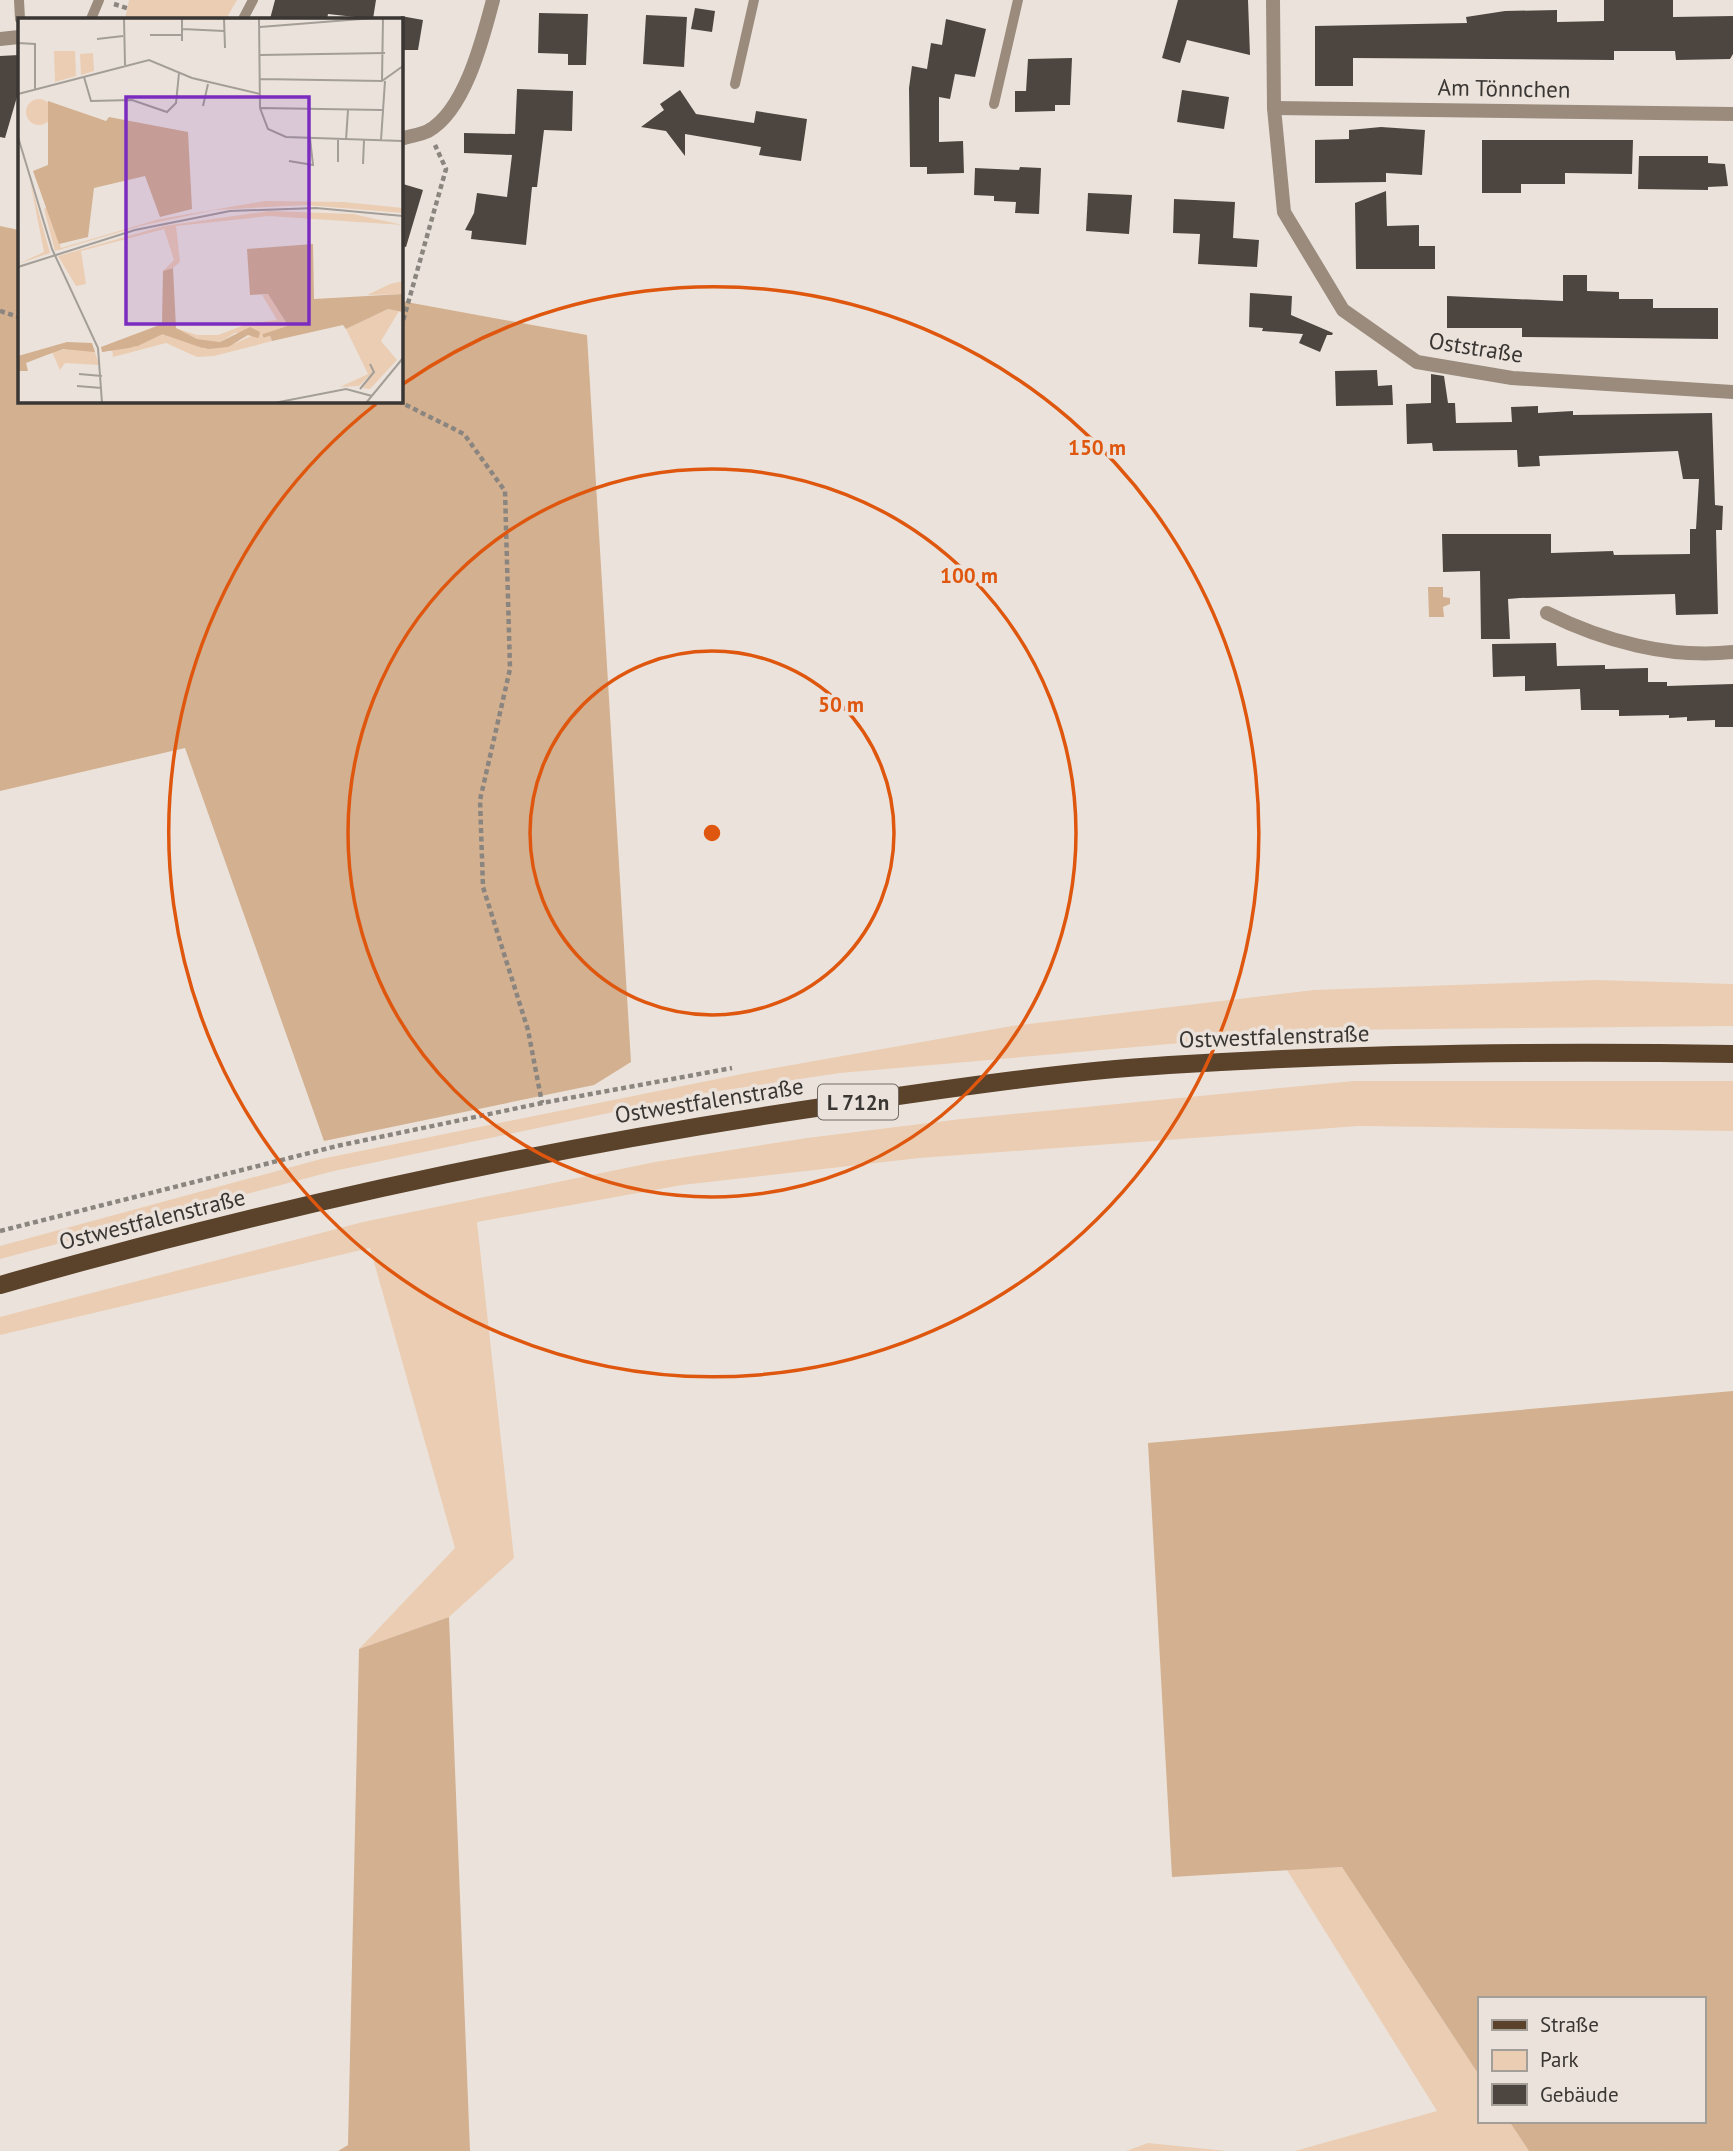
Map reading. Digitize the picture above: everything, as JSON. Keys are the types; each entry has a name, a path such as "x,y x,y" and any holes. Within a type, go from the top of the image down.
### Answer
{"main road":[{"name":"Ostwestfalenstraße","path":"0,1285 376,1188 547,1152 696,1125 982,1084 1166,1065 1339,1057 1580,1052 1733,1054"}],"street":[{"path":"402,139 428,131 453,106 476,63 493,0"},
{"name":"Oststraße","path":"1273,0 1274,108 1284,212 1343,310 1417,362 1512,378 1733,392"},
{"path":"0,39 18,37"},
{"name":"Am Tönnchen","path":"1274,108 1733,114"},
{"path":"1547,613 1580,629 1652,649 1711,654 1733,652"}],"lane":[{"path":"19,0 20,18"},
{"path":"91,18 99,0"},
{"path":"244,18 253,0"},
{"path":"735,84 754,0"},
{"path":"994,104 1018,0"}],"path":[{"path":"402,324 446,169 428,131"},
{"path":"0,311 18,317"},
{"path":"400,402 464,435 505,491 510,669 480,800 483,887 528,1030 542,1103"},
{"path":"0,1231 337,1146 542,1103 732,1068"}],"green space":[{"path":"129,0 237,0 227,18 125,18"},
{"path":"1595,980 1733,984 1733,1026 1330,1030 840,1073 699,1094 334,1171 0,1259 0,1246 321,1159 747,1073 1012,1026 1314,990"},
{"path":"1354,1081 1733,1081 1733,1131 1359,1126 919,1158 682,1185 477,1222 514,1558 449,1617 359,1649 455,1548 370,1248 0,1335 0,1317 363,1222 655,1162 807,1138 961,1119"},
{"path":"1342,1867 1478,2073 1478,2123 1510,2123 1529,2151 1295,2151 1437,2111 1287,1870"},
{"path":"1148,2143 1227,2151 1126,2151"}],"shaded area":[{"path":"0,226 18,230 18,402 402,402 402,301 587,335 631,1062 594,1085 324,1141 185,748 0,791"},
{"path":"1428,587 1443,587 1443,597 1450,598 1450,604 1443,607 1444,617 1429,617"},
{"path":"1733,1391 1733,2151 1529,2151 1510,2123 1705,2123 1705,1997 1478,1997 1478,2073 1342,1867 1172,1877 1148,1443"},
{"path":"449,1617 470,2151 338,2151 348,2145 359,1649"}],"building":[{"path":"275,0 376,0 373,18 328,14 327,18 270,18"},
{"path":"1178,0 1248,0 1250,55 1187,40 1180,63 1162,58"},
{"path":"1604,0 1673,0 1673,17 1733,16 1733,54 1730,59 1676,60 1675,51 1614,51 1614,60 1353,58 1353,86 1315,86 1315,26 1467,23 1466,17 1505,11 1557,10 1557,22 1604,21"},
{"path":"695,8 715,11 712,32 691,29"},
{"path":"539,13 588,14 586,65 568,65 568,54 538,53"},
{"path":"646,15 687,17 684,67 643,64"},
{"path":"401,18 423,20 418,50 402,50"},
{"path":"946,19 986,29 975,77 955,74 950,99 939,97 939,142 963,141 964,173 927,174 927,167 910,167 909,88 912,66 927,69 931,43 942,45"},
{"path":"18,55 18,93 5,138 0,137 0,56"},
{"path":"1072,58 1070,105 1055,105 1055,111 1015,112 1015,91 1026,91 1028,59"},
{"path":"517,89 573,91 572,131 544,130 537,187 532,187 526,245 471,239 472,231 465,230 474,213 477,193 507,197 512,155 464,153 464,133 515,134"},
{"path":"680,90 696,114 754,123 756,111 807,119 801,161 759,155 761,147 685,134 685,156 666,131 641,127 664,110 660,104"},
{"path":"1182,90 1229,97 1224,129 1177,122"},
{"path":"1381,127 1425,130 1422,175 1386,173 1386,182 1315,183 1315,140 1349,139 1349,130"},
{"path":"1482,140 1633,140 1632,174 1565,173 1565,184 1521,184 1521,193 1482,193"},
{"path":"1639,156 1708,156 1708,163 1725,164 1728,186 1708,187 1708,190 1638,189"},
{"path":"1020,167 1041,168 1039,214 1015,213 1016,202 994,201 994,196 974,195 975,168 1019,170"},
{"path":"403,184 423,190 406,247 402,246"},
{"path":"1386,191 1387,226 1419,225 1419,246 1435,246 1435,269 1356,269 1355,203"},
{"path":"1088,193 1132,195 1129,234 1086,231"},
{"path":"1174,199 1235,202 1233,238 1259,240 1257,267 1198,264 1200,234 1173,233"},
{"path":"1563,275 1587,275 1587,291 1619,292 1619,299 1653,299 1653,308 1718,308 1718,339 1522,337 1522,328 1447,328 1447,296 1563,301"},
{"path":"1250,293 1292,296 1291,315 1333,333 1327,335 1320,352 1299,343 1303,334 1262,331 1263,328 1249,327"},
{"path":"1377,370 1378,386 1392,385 1393,405 1336,406 1335,371"},
{"path":"1431,374 1444,376 1448,403 1455,403 1456,423 1512,422 1511,407 1538,406 1538,413 1573,411 1573,415 1712,413 1715,505 1723,506 1722,530 1716,530 1718,614 1676,615 1675,594 1508,599 1510,639 1481,639 1480,571 1443,572 1442,534 1551,534 1551,553 1613,551 1614,555 1690,554 1690,529 1696,529 1699,479 1683,479 1678,451 1539,456 1540,466 1518,467 1517,450 1433,451 1432,443 1407,444 1406,404 1431,403"},
{"path":"1556,643 1557,666 1648,668 1648,682 1667,682 1667,686 1733,684 1733,727 1715,727 1715,720 1687,721 1687,717 1669,718 1669,715 1619,716 1619,710 1581,710 1580,689 1525,691 1525,676 1493,677 1492,644"}],"waterway":[{"path":"1705,2121 1719,2115"},
{"path":"1632,2151 1700,2123"}]}
